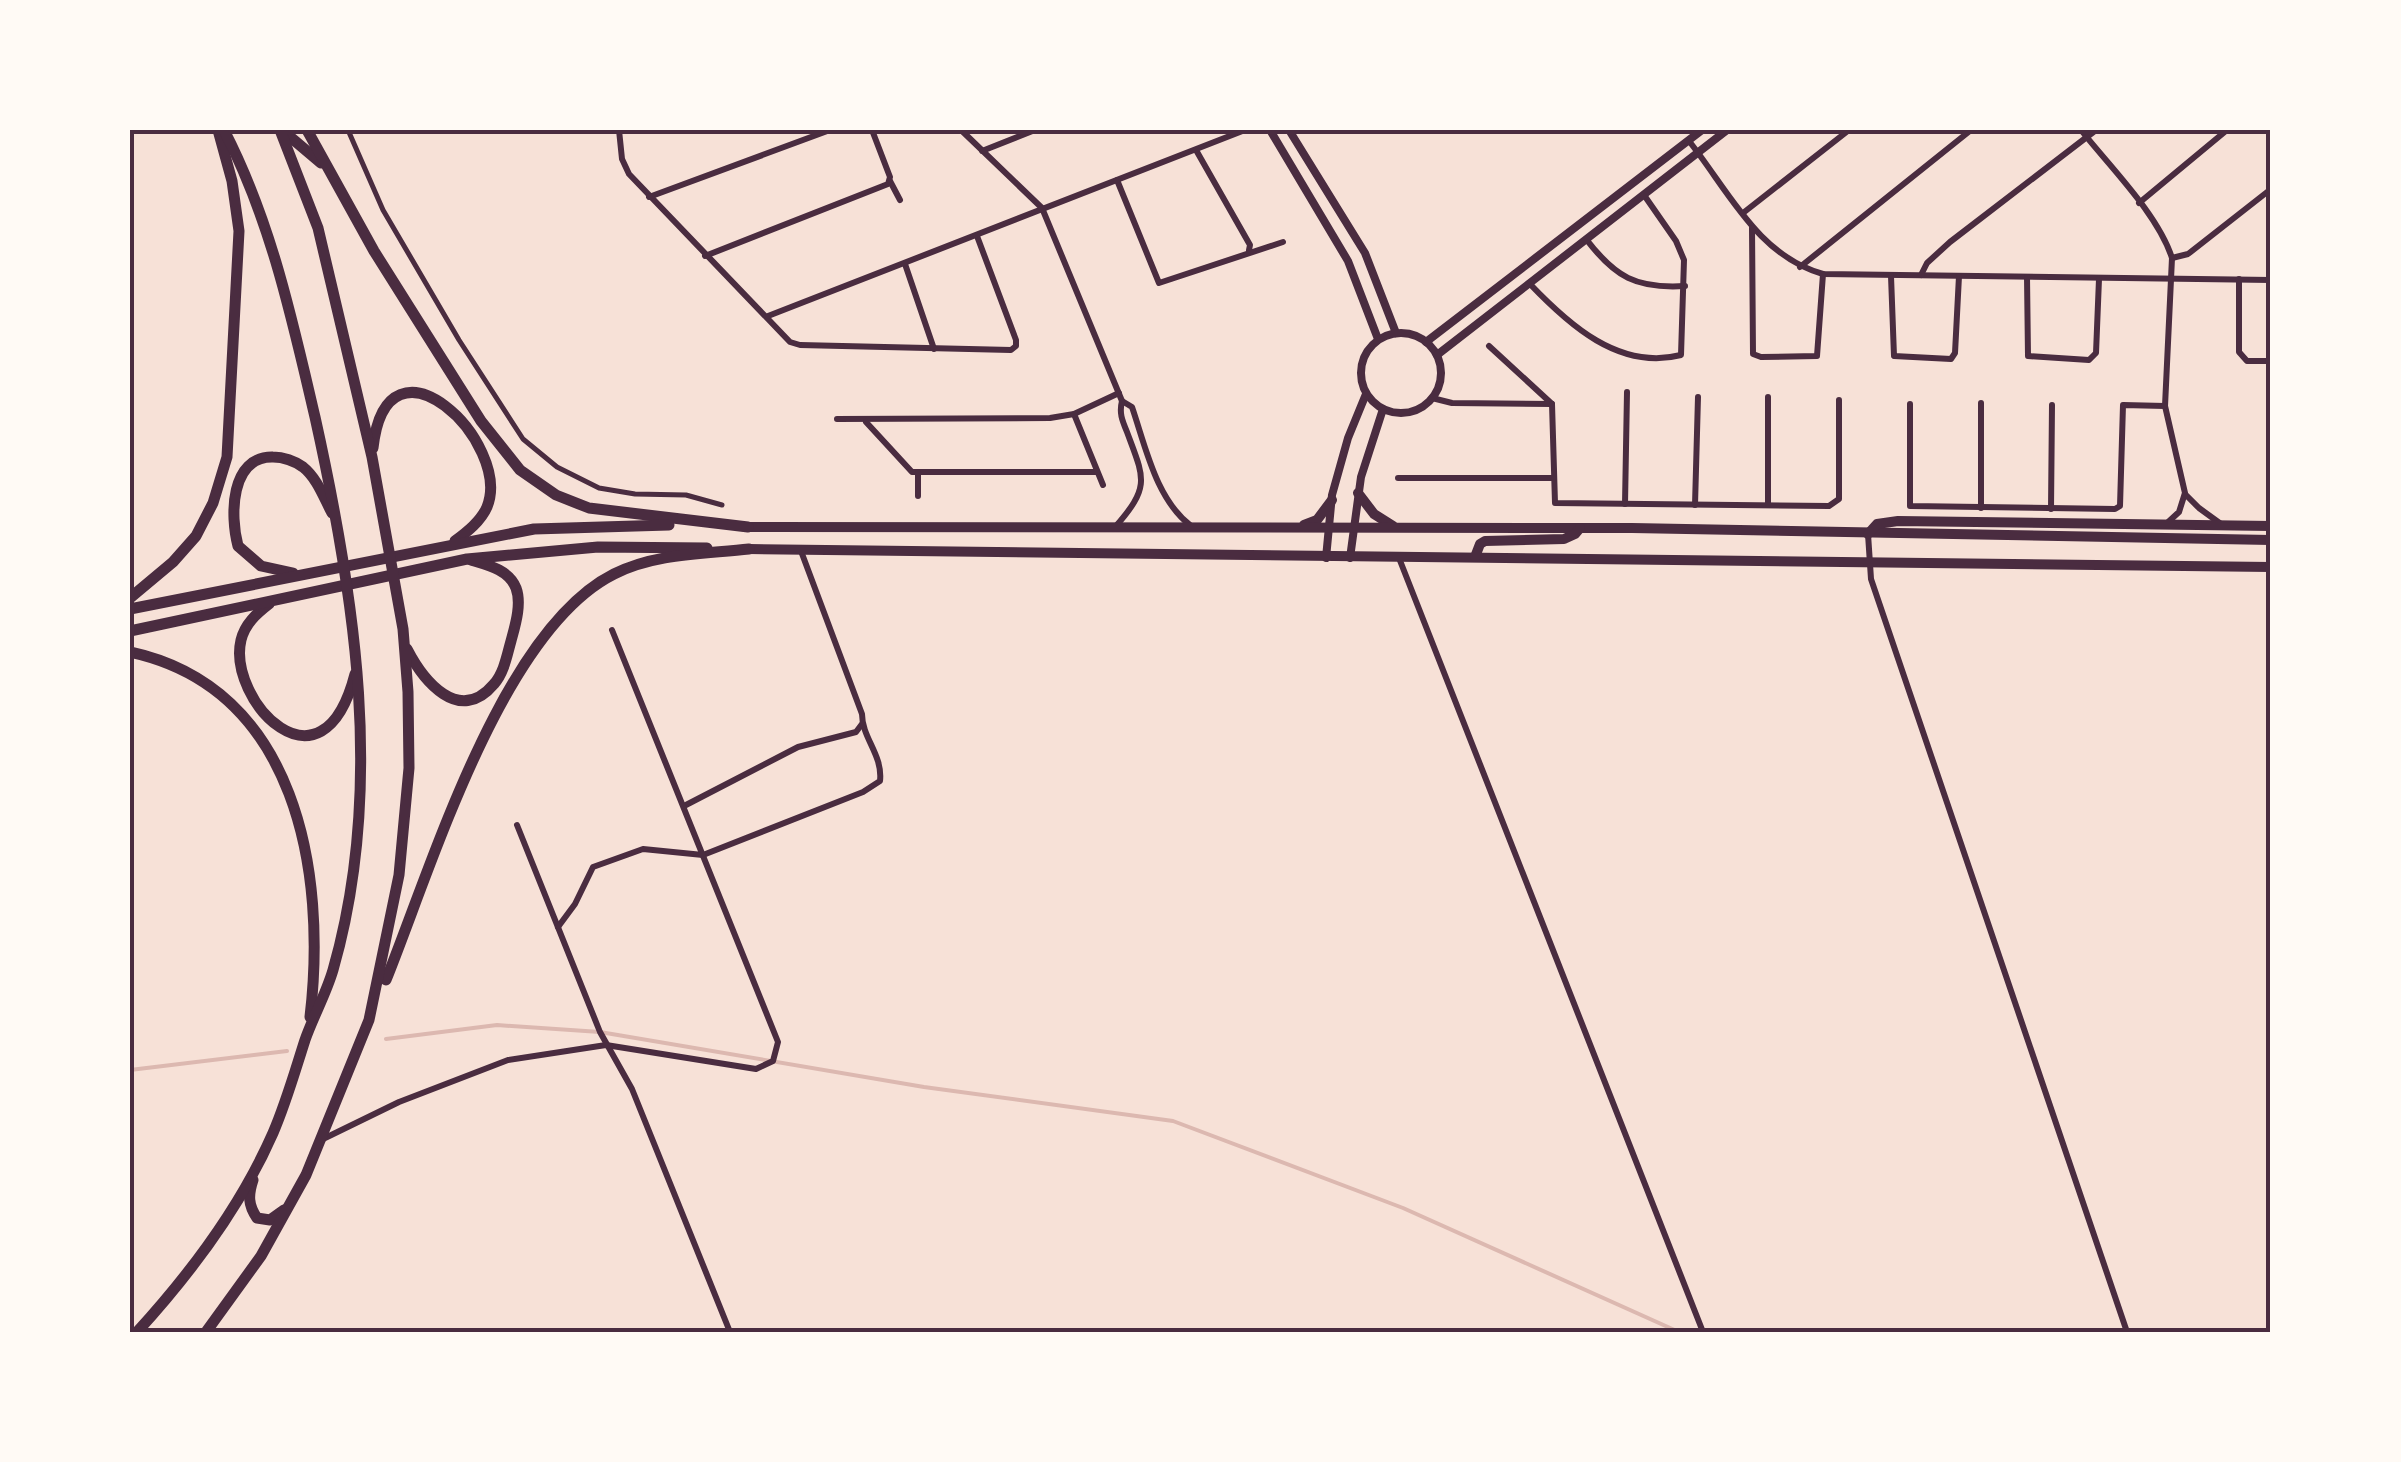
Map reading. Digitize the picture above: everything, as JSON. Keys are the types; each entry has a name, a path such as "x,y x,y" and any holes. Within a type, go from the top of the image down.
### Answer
{"highway":[{"path":"137,1332 200,1255 257,1166 274,1130 333,972 352,885 360,777 358,665 340,531 282,276 257,204 221,130"},
{"path":"130,598 174,562 196,536 213,503 227,457 239,231 221,130"},
{"path":"281,130 331,173"},
{"path":"281,130 318,228 372,457 404,642 409,768 399,876 369,1020"},
{"path":"307,130 374,251 481,421 520,470 556,495 589,508 748,527"},
{"path":"372,457 377,418 387,402 414,392 426,394 448,407 477,444 491,482 483,514 452,542"},
{"path":"310,573 262,566 238,546 234,508 244,472 250,464 271,457 304,467 313,476 340,531"},
{"path":"130,609 452,542 534,529 596,525 748,527"},
{"path":"130,631 468,559 598,547 749,549"},
{"path":"206,1332 261,1256 288,1208 321,1140 462,786 517,678 550,626 581,595 616,573 658,560 749,549"},
{"path":"404,642 423,679 439,694 466,699 483,694 497,681 518,610 516,588 502,572 468,559"},
{"path":"274,600 249,622 240,652 248,688 278,725 309,737 325,731 342,710 358,665"},
{"path":"130,652 172,663 209,683 243,714 278,768 298,827 315,910 316,969 308,1033"},
{"path":"257,1166 249,1193 250,1208 257,1218 270,1220 288,1208"}],"main road":[{"path":"1358,494 1374,514 1398,529"},
{"path":"1297,528 1317,520 1332,500"},
{"path":"1868,534 1877,524 1898,521 2271,526"},
{"path":"748,527 1580,528 2271,540"},
{"path":"1475,557 1480,544 1486,541 1564,539 1580,528"},
{"path":"749,549 2271,567"}],"street":[{"path":"348,130 383,210 523,439 557,467 599,488 686,496 722,505"},
{"path":"619,130 622,159 629,174 790,342 800,346 1011,350 1016,346 976,236"},
{"path":"649,197 830,130"},
{"path":"872,130 900,200"},
{"path":"961,130 1042,208 1120,397 1119,412 1143,476 1142,488 1116,526"},
{"path":"982,151 1035,130"},
{"path":"768,316 1245,130"},
{"path":"1270,130 1348,261 1378,339"},
{"path":"1289,130 1365,254 1396,333"},
{"path":"1426,342 1702,130"},
{"path":"1437,354 1727,130"},
{"path":"1743,214 1850,130"},
{"path":"1800,268 1971,130"},
{"path":"2081,130 2168,244 2172,258 2165,406 2184,492 2179,512 2165,525"},
{"path":"1920,276 1927,263 1950,242 2096,130"},
{"path":"2138,202 2227,130"},
{"path":"1689,140 1770,246 1800,268 1823,274 2271,280"},
{"path":"1196,150 1250,245 1249,250"},
{"path":"1117,180 1159,283 1249,250 1283,242"},
{"path":"706,256 890,181"},
{"path":"2172,258 2188,254 2271,190"},
{"path":"1529,284 1566,322 1601,344 1643,356 1681,355 1685,286 1682,252 1644,195"},
{"path":"1752,227 1753,354 1817,356 1823,274"},
{"path":"1586,239 1619,275 1641,284 1685,286"},
{"path":"906,264 934,348"},
{"path":"1891,276 1894,356 1951,359 1955,354 1959,276"},
{"path":"2027,277 2028,356 2089,360 2096,353 2099,278"},
{"path":"2239,280 2239,352 2246,360 2271,360"},
{"path":"1396,333 1412,334 1426,342 1437,354 1441,377 1432,398 1405,413 1384,409 1366,394 1361,378 1363,358 1378,339 1396,333"},
{"path":"1489,346 1552,404 1556,503 1836,504 1840,400"},
{"path":"1626,504 1627,392"},
{"path":"1326,558 1332,500 1348,438 1366,394"},
{"path":"837,420 1050,418 1074,414 1120,397"},
{"path":"1120,397 1132,407 1170,506 1192,527"},
{"path":"1768,397 1768,506"},
{"path":"1432,398 1452,403 1552,404"},
{"path":"1696,505 1698,398"},
{"path":"1981,403 1981,508"},
{"path":"1910,404 1910,506 2051,509 2120,506 2123,406 2165,406"},
{"path":"2051,509 2052,404"},
{"path":"1350,558 1358,494 1384,409"},
{"path":"1074,414 1103,485"},
{"path":"865,421 907,470 918,474 1097,472"},
{"path":"918,474 918,496"},
{"path":"1398,478 1553,478"},
{"path":"2184,492 2223,525"},
{"path":"1868,534 1871,579 2127,1332"},
{"path":"558,927 576,904 593,867 643,849 703,855 863,792 880,781 882,768 862,724 862,714 801,550"},
{"path":"1399,558 1703,1332"},
{"path":"321,1140 399,1102 508,1060 606,1044 756,1069 769,1066 777,1054 778,1042 612,630"},
{"path":"684,806 798,747 856,732 862,724"},
{"path":"517,825 606,1044 632,1089 730,1332"}],"waterway":[{"path":"386,1039 497,1025 600,1032 924,1087 1173,1121 1403,1208 1679,1332"},
{"path":"130,1070 287,1051"}]}
